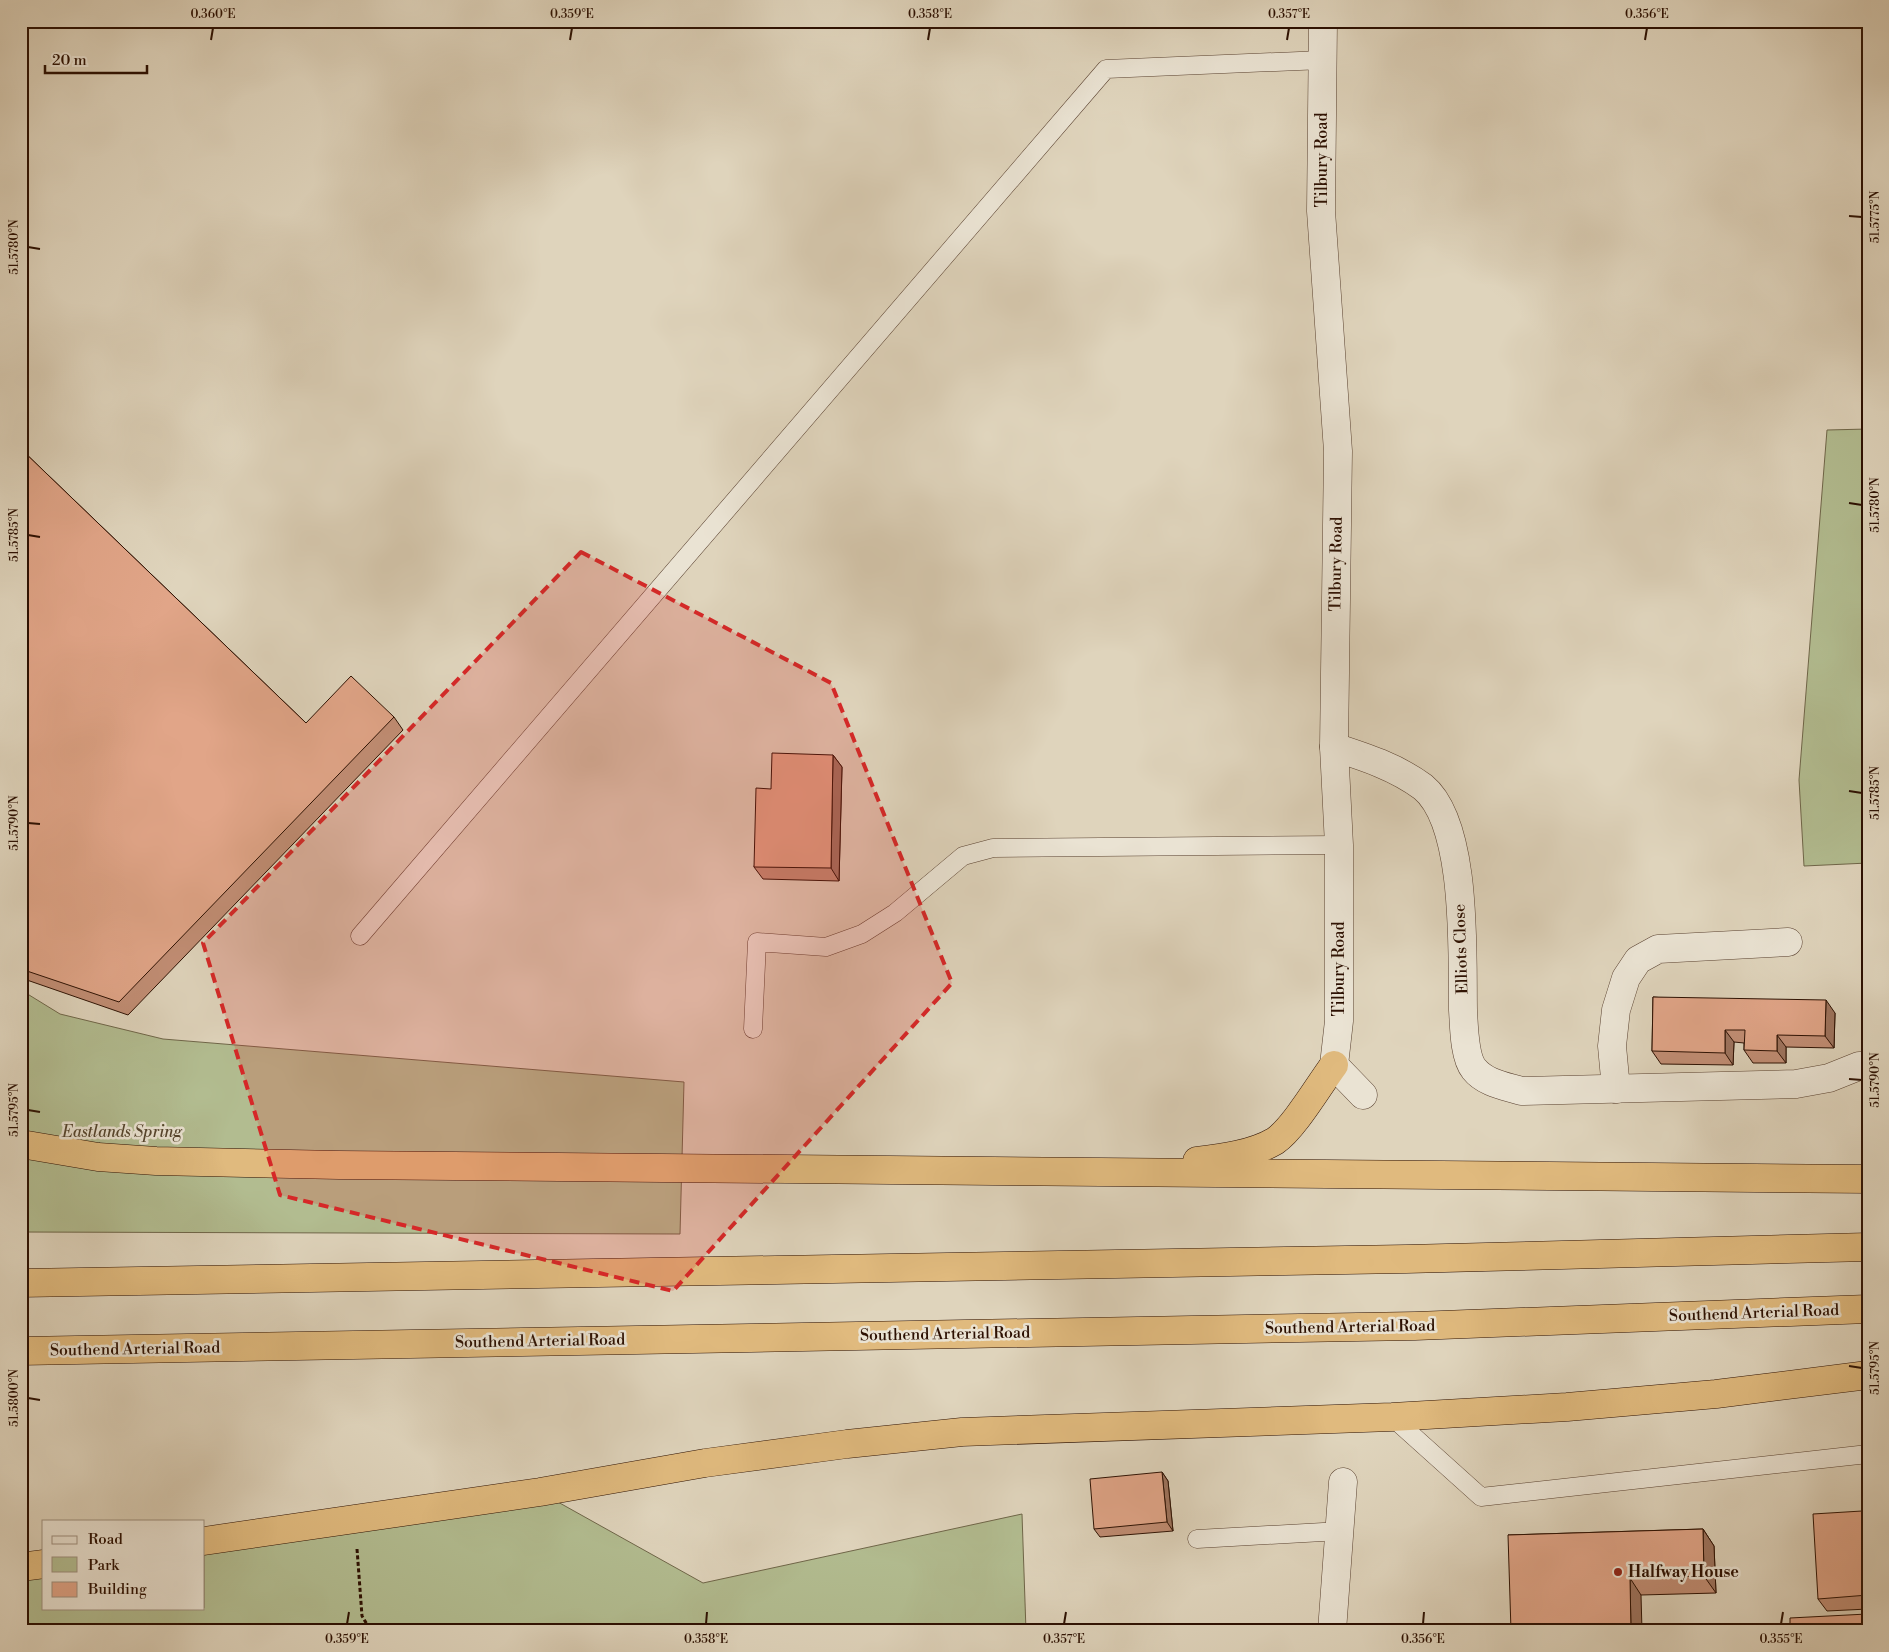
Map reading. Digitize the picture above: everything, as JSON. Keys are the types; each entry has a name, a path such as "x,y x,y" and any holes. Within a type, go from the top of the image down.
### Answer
{"highway":[{"path":"1119,1173 1220,1158 1253,1150 1275,1141 1292,1124 1334,1066"},
{"path":"21,1144 98,1157 156,1161 1119,1173 1868,1179"},
{"path":"21,1283 1406,1259 1868,1247"},
{"name":"Southend Arterial Road","path":"21,1351 1415,1326 1868,1309"},
{"path":"205,1541 540,1492 705,1463 855,1443 962,1432 1392,1417 1567,1407 1716,1394 1868,1375"},
{"path":"21,1567 42,1564"}],"street":[{"name":"Tilbury Road","path":"1323,21 1321,211 1338,451 1334,747 1339,845 1339,1021 1334,1066"},
{"name":"Elliots Close","path":"1334,747 1380,761 1424,788 1443,814 1455,852 1460,919 1464,1038 1473,1068 1489,1081 1521,1091 1796,1084 1829,1078 1859,1066 1868,1066"},
{"path":"1616,1089 1612,1046 1616,1010 1626,978 1638,960 1658,949 1788,942"},
{"path":"1334,1066 1363,1095"},
{"path":"1332,1631 1341,1531 1343,1482"}],"lane":[{"path":"360,936 1106,69 1323,60"},
{"path":"753,1029 757,942 826,948 862,934 895,914 963,856 993,848 1339,845"},
{"path":"1392,1417 1481,1497 1868,1454"},
{"path":"1196,1539 1341,1531"}],"path":[{"path":"357,1547 362,1616 371,1631"}],"highlighted area":[{"path":"581,552 831,683 952,983 673,1291 280,1195 203,943"}],"green space":[{"path":"1868,429 1868,863 1804,866 1799,780 1827,430"},
{"name":"Eastlands Spring","path":"21,990 60,1014 163,1039 684,1082 680,1234 21,1232"},
{"path":"540,1492 703,1583 1022,1514 1026,1631 21,1631 21,1564 42,1561 42,1610 205,1610 205,1538"}],"building":[{"path":"21,449 306,723 351,676 394,717 119,1002 21,969"},
{"path":"772,753 833,755 831,868 754,867 756,788 771,789"},
{"path":"1653,997 1826,1000 1825,1036 1777,1035 1777,1051 1744,1050 1745,1030 1725,1030 1725,1053 1652,1051"},
{"path":"1162,1472 1167,1522 1094,1529 1090,1479"},
{"path":"1862,1511 1862,1517 1868,1517 1868,1595 1818,1599 1813,1514"},
{"name":"Halfway House","path":"1703,1529 1704,1576 1630,1578 1631,1631 1511,1631 1508,1535"},
{"path":"1867,1614 1868,1631 1790,1631 1790,1618"}],"place":[{"name":"Halfway House","path":"1618,1572"}]}
